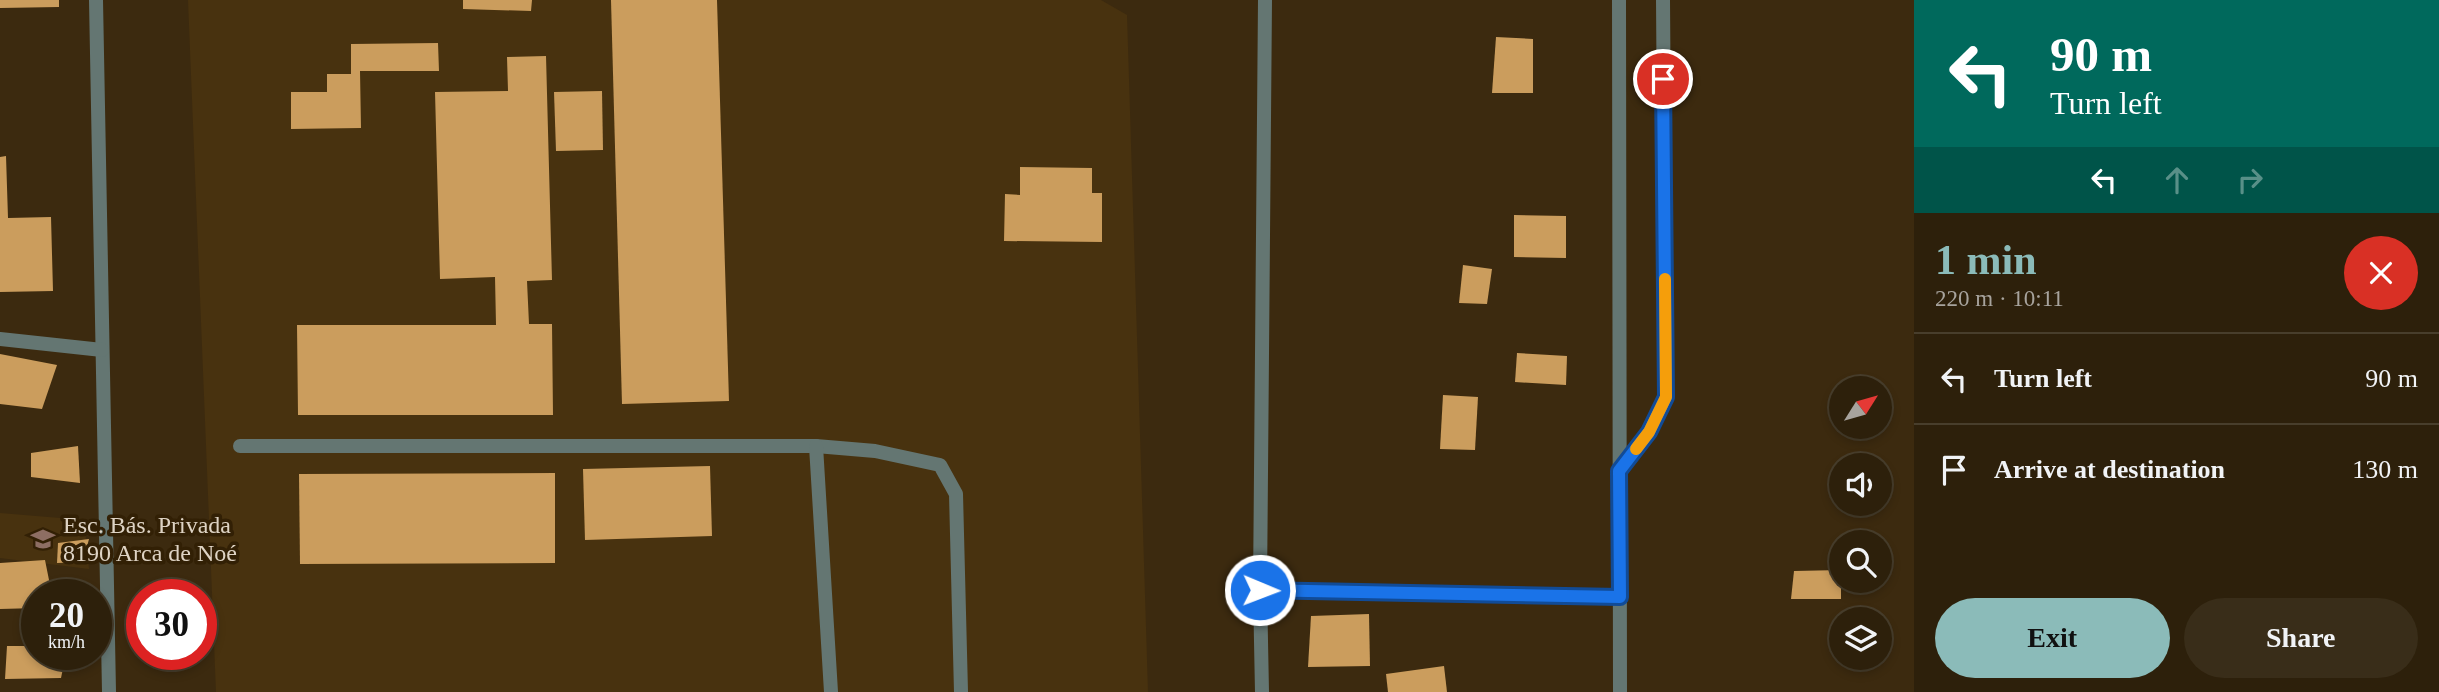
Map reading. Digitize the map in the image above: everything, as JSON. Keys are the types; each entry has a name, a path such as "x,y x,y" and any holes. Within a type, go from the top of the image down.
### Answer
{"street":[{"path":"96,0 109,692"},
{"path":"1262,692 1260,590 1265,0"},
{"path":"1619,0 1620,692"},
{"path":"1619,471 1649,432 1666,397 1663,0"},
{"path":"0,339 103,350"},
{"path":"240,446 816,446 875,451 940,465 956,494 961,692"},
{"path":"816,446 831,692"},
{"path":"1260,590 1620,597"}],"shaded area":[{"path":"188,0 1101,0 1127,15 1148,692 216,692 217,579 211,579"},
{"name":"Esc. Bás. Privada 8190 Arca de Noé","path":"0,513 84,520 89,569 0,558"}],"building":[{"path":"0,0 59,0 59,7 0,8"},
{"path":"463,0 532,0 531,11 463,9"},
{"path":"611,0 717,0 729,401 622,404"},
{"path":"1496,37 1533,39 1533,93 1492,93"},
{"path":"438,43 439,71 360,71 361,128 291,129 291,92 327,92 327,74 351,74 351,44"},
{"path":"546,56 552,280 527,281 529,324 552,324 553,415 298,415 297,325 496,325 495,277 440,279 435,92 508,91 507,57"},
{"path":"602,91 603,150 556,151 554,92"},
{"path":"6,156 8,218 51,217 53,291 0,292 0,157"},
{"path":"1020,167 1092,168 1092,193 1102,193 1102,242 1004,241 1005,194 1020,195"},
{"path":"1514,215 1566,216 1566,258 1514,257"},
{"path":"1463,265 1492,269 1487,304 1459,303"},
{"path":"1517,353 1567,356 1566,385 1515,382"},
{"path":"0,354 57,365 42,409 0,404"},
{"path":"1443,395 1478,397 1475,450 1440,449"},
{"path":"78,446 80,483 31,477 31,453"},
{"path":"710,466 712,536 585,540 583,469"},
{"path":"555,473 555,563 300,564 299,474"},
{"path":"89,539 83,562 57,563 58,543"},
{"path":"45,560 49,579 21,579 21,608 0,609 0,563"},
{"path":"1829,570 1829,593 1841,593 1841,599 1791,599 1794,571"},
{"path":"1369,614 1370,666 1308,667 1311,616"},
{"path":"7,646 21,646 21,670 63,670 61,678 5,679"},
{"path":"1444,666 1447,692 1388,692 1386,674"}],"slow traffic":[{"path":"1636,449 1649,432 1666,397 1665,279"}],"place":[{"name":"Esc. Bás. Privada 8190 Arca de Noé","path":"43,539"}],"route":[{"path":"1260,590 1620,597 1619,471 1649,432 1666,397 1663,79"}]}
